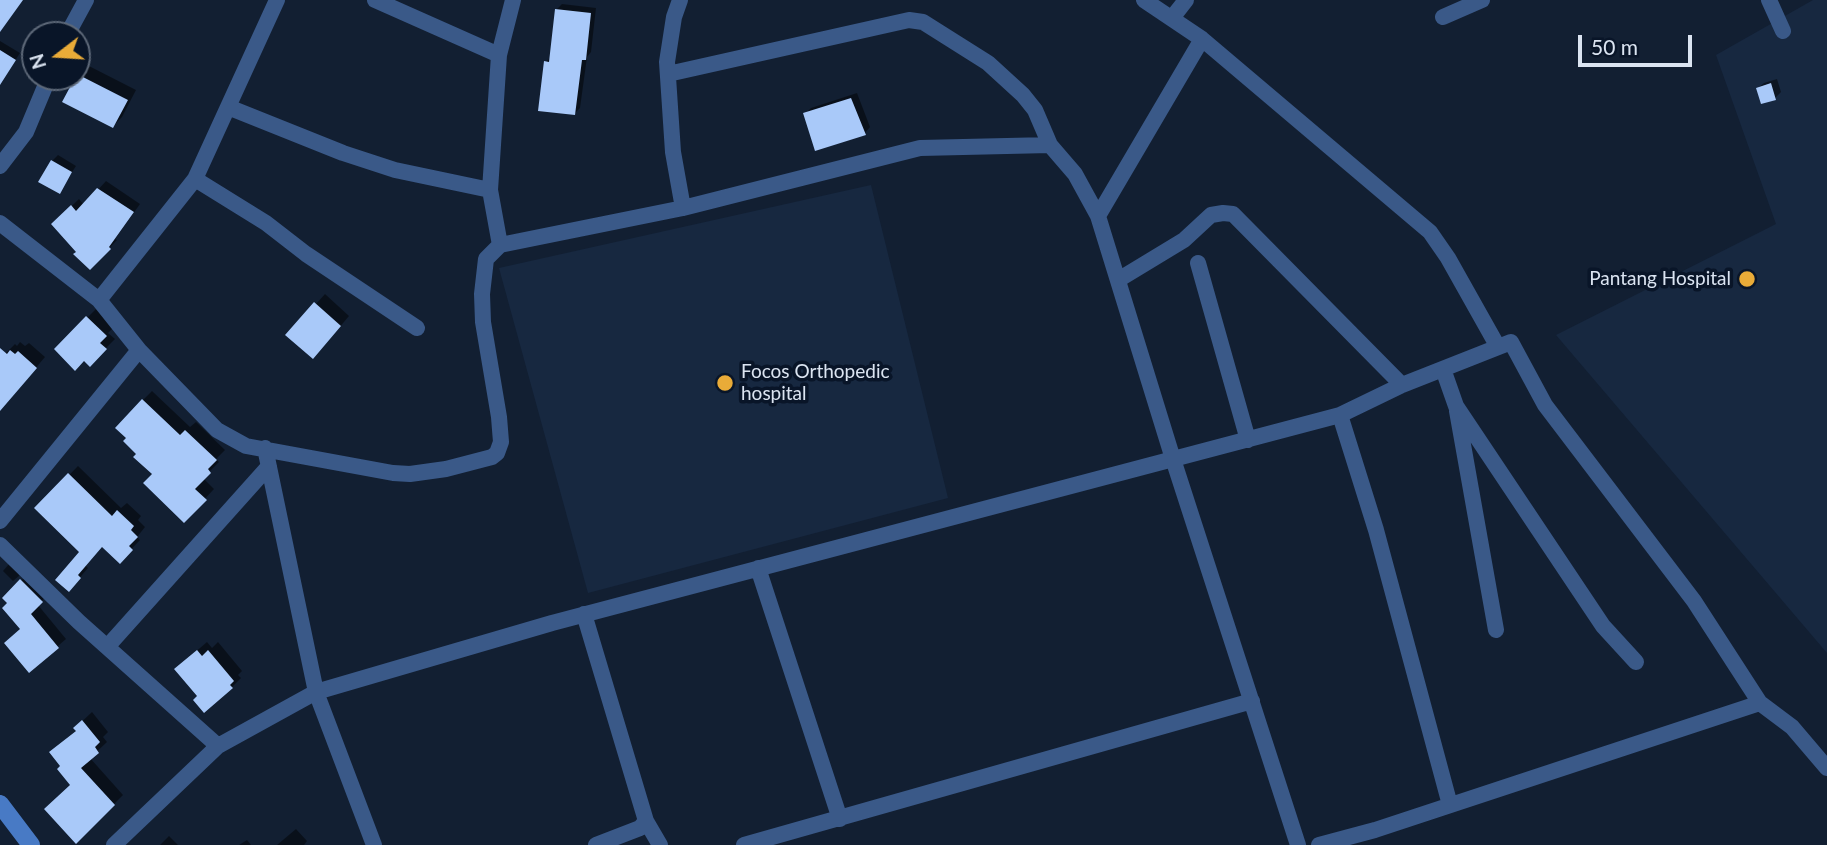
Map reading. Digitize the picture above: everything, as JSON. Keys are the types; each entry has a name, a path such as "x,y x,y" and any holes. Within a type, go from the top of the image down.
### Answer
{"street":[{"path":"75,21 86,0"},
{"path":"99,300 195,179 278,0"},
{"path":"375,0 499,55"},
{"path":"500,245 490,190 499,55 513,0"},
{"path":"680,0 674,17 667,62 673,152 683,208"},
{"path":"1144,0 1202,38 1430,232 1448,258 1498,347"},
{"path":"1172,18 1186,0"},
{"path":"1443,17 1482,0"},
{"path":"1769,0 1783,32"},
{"path":"668,74 896,22 916,21 923,22 988,63 1023,95 1035,110 1050,145 1075,174 1098,216 1173,460 1298,845"},
{"path":"1098,216 1202,38"},
{"path":"0,166 26,132 43,91"},
{"path":"228,107 343,153 395,170 490,190"},
{"path":"0,223 99,300 139,350 217,430 247,446 410,474 446,469 492,457 497,453 500,442 499,417 483,322 482,295 486,259 500,245 683,208 920,148 1050,145"},
{"path":"195,179 267,223 306,254 417,328"},
{"path":"1118,280 1184,240 1211,215 1233,215 1402,385"},
{"path":"1198,263 1248,440"},
{"path":"114,845 218,747 316,692 584,614 1339,415 1402,385 1511,342 1550,412 1694,601 1760,703 1792,727 1827,768"},
{"path":"0,521 139,350"},
{"path":"1443,369 1456,405 1496,630"},
{"path":"1456,405 1603,626 1636,662"},
{"path":"1339,415 1383,555 1450,806"},
{"path":"265,448 316,692 374,845"},
{"path":"107,647 269,466"},
{"path":"0,545 218,747"},
{"path":"758,568 840,819"},
{"path":"584,614 646,821 660,845"},
{"path":"744,845 1252,701"},
{"path":"1319,845 1376,830 1760,703"},
{"path":"0,804 31,845"},
{"path":"596,845 640,828 646,821"}],"shaded area":[{"name":"Pantang Hospital","path":"1813,0 1827,0 1827,653 1556,335 1776,224 1716,55"},
{"name":"Focos Orthopedic hospital","path":"871,185 948,498 588,593 499,268"}],"building":[{"path":"0,0 23,0 0,32"},
{"path":"555,9 591,13 586,60 582,60 575,115 538,111 544,61 549,62"},
{"path":"0,50 16,60 0,85"},
{"path":"91,81 128,100 113,128 62,102 68,91 91,91"},
{"path":"1771,83 1776,100 1761,104 1756,88"},
{"path":"851,98 866,135 815,151 803,113"},
{"path":"51,160 72,172 60,194 38,182"},
{"path":"97,188 134,212 109,247 111,249 90,270 73,254 76,252 51,224 71,205 76,211"},
{"path":"314,302 341,326 313,359 285,335"},
{"path":"86,316 107,336 100,343 107,349 90,367 84,361 75,371 54,349"},
{"path":"0,348 7,354 10,350 15,354 18,351 37,368 0,411"},
{"path":"142,399 180,435 185,430 217,460 208,469 211,473 195,489 207,500 184,523 143,483 152,474 133,457 136,454 123,441 126,438 115,428"},
{"path":"68,473 112,516 117,510 134,526 131,530 138,537 129,546 133,550 120,564 102,547 78,575 81,578 69,592 55,580 79,552 34,508"},
{"path":"20,579 43,602 31,614 59,648 29,673 4,643 20,629 2,608 7,603 2,598"},
{"path":"197,650 202,656 208,650 234,681 230,685 233,688 204,713 193,700 197,696 174,669"},
{"path":"82,720 100,742 95,747 99,753 81,768 115,805 76,844 44,809 70,785 57,769 60,766 49,752 76,731 73,728"}],"place":[{"name":"Pantang Hospital","path":"1747,279"},
{"name":"Focos Orthopedic hospital","path":"725,383"}]}
